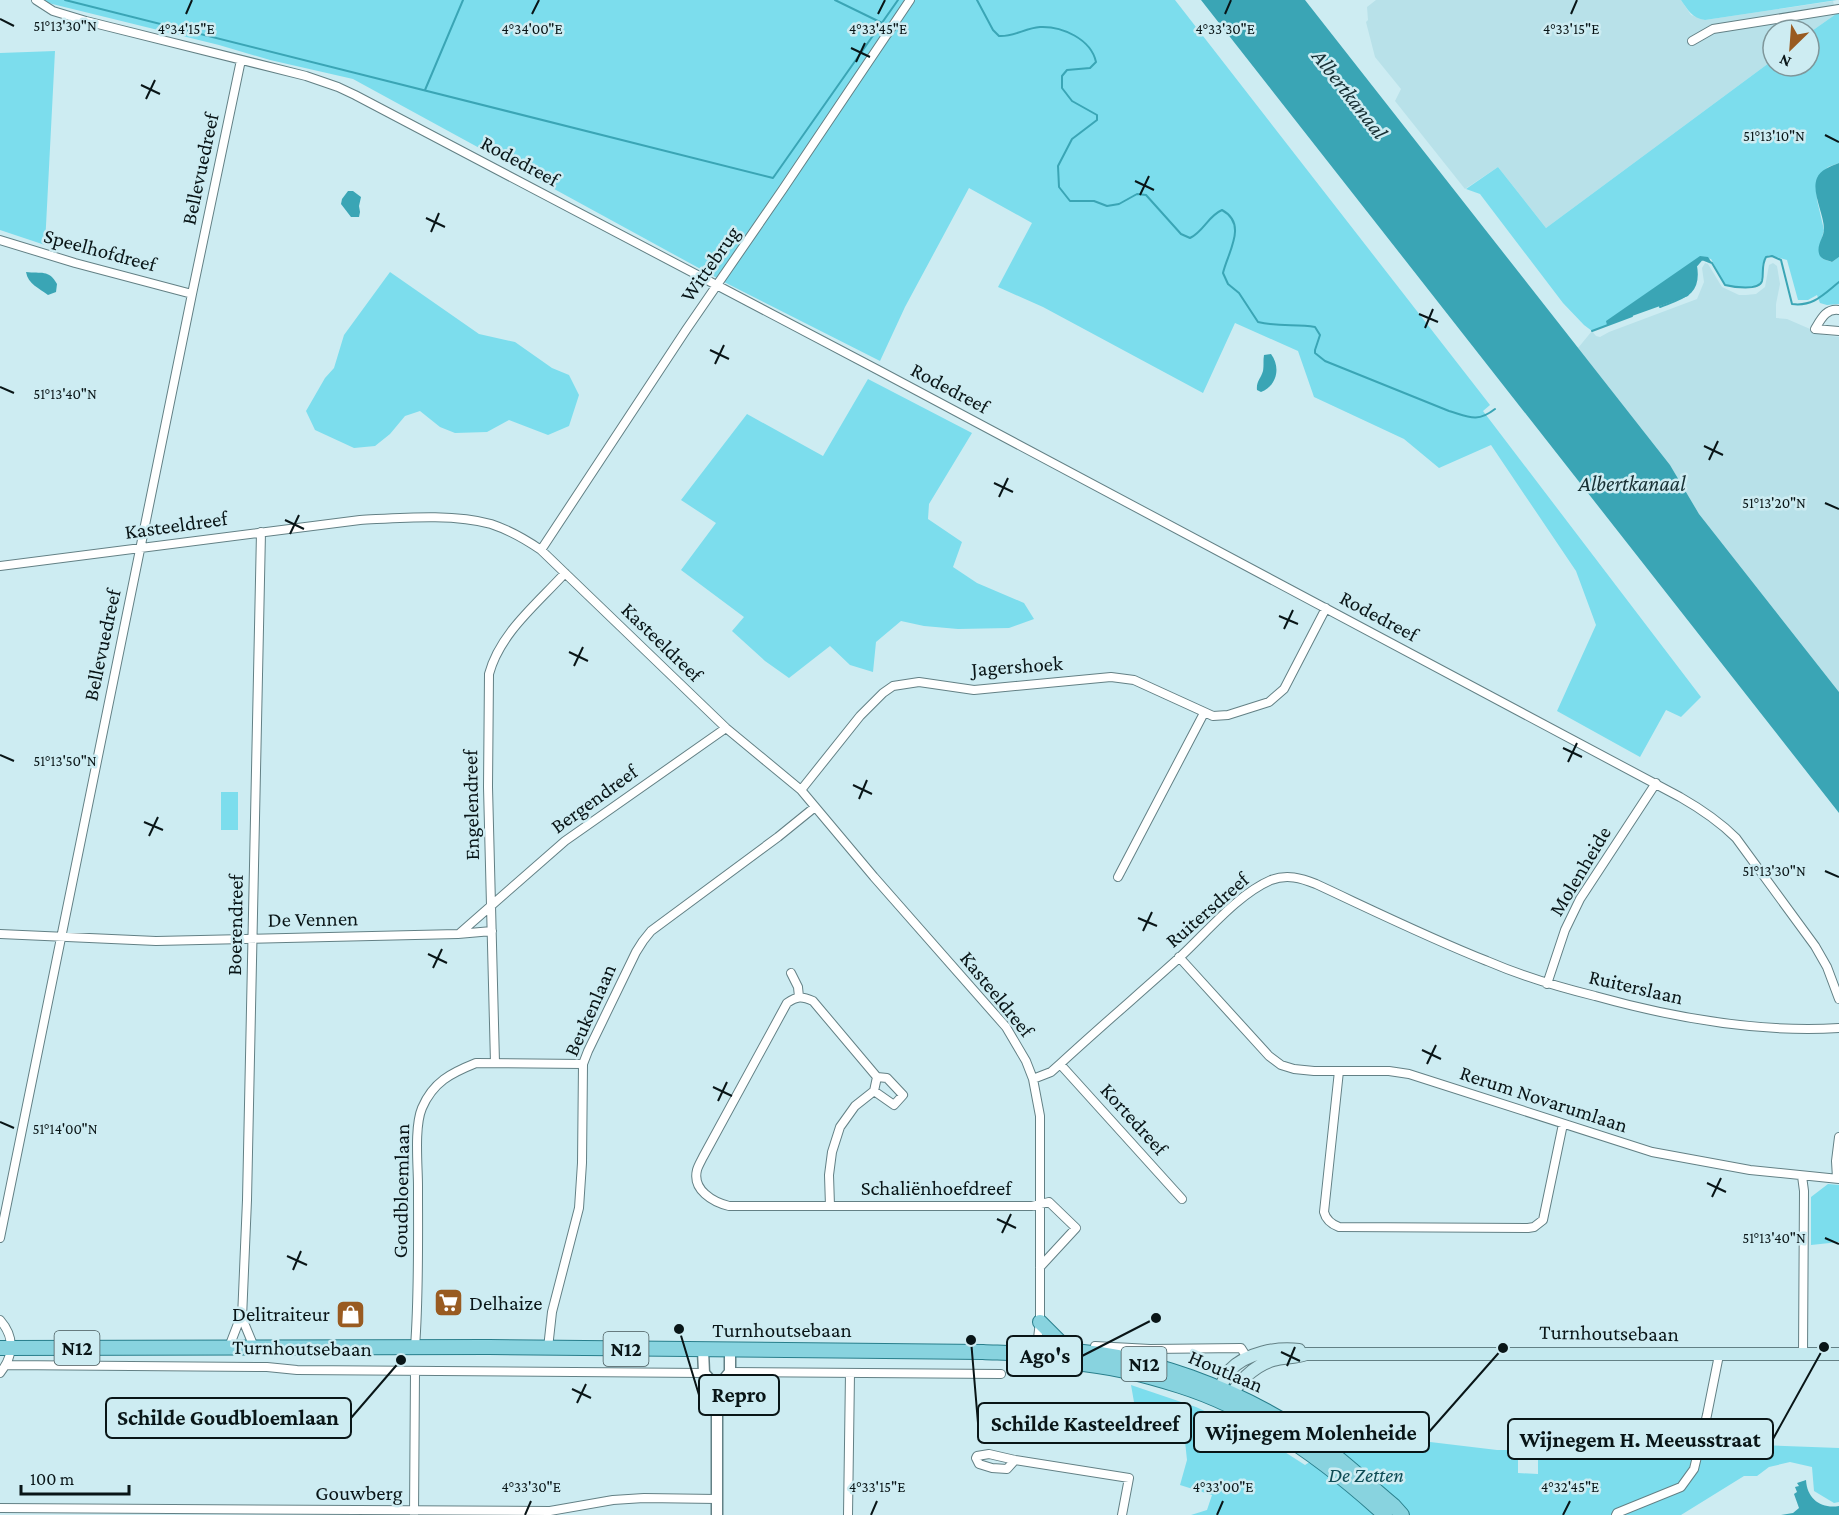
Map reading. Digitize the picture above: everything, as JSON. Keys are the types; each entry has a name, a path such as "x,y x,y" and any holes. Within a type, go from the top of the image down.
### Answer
{"main road":[{"path":"1040,1322 1066,1350"},
{"name":"Turnhoutsebaan","path":"6,1348 415,1347 983,1352 1030,1355"},
{"name":"Turnhoutsebaan","path":"1224,1396 1228,1372 1251,1364 1277,1349 1298,1349 1306,1354 1839,1354"},
{"name":"Houtlaan","path":"1030,1355 1043,1350 1066,1350 1142,1363 1188,1376 1224,1396 1308,1452 1350,1484 1385,1515"},
{"name":"Houtlaan","path":"1030,1355 1044,1361 1106,1368 1224,1396 1282,1420 1323,1447 1402,1515"}],"street":[{"name":"Rodedreef","path":"36,0 53,11 86,21 306,75 338,87 1656,783 1706,811 1736,838 1815,946 1830,973 1839,999"},
{"name":"Wittebrug","path":"541,550 686,330 910,0"},
{"path":"1692,41 1713,29 1839,9"},
{"name":"Bellevuedreef","path":"0,1238 192,294 242,60"},
{"name":"Speelhofdreef","path":"0,240 192,294"},
{"path":"1839,310 1829,310 1815,329 1839,331"},
{"name":"Kasteeldreef","path":"0,566 360,520 408,518 465,519 489,524 509,531 541,550 726,728 801,790 1006,1027 1026,1061 1033,1079 1040,1116 1040,1322 1030,1355"},
{"name":"Boerendreef","path":"254,1347 242,1318 247,1200 261,532"},
{"name":"Engelendreef","path":"495,1064 489,674 501,643 565,573"},
{"name":"Jagershoek","path":"801,790 873,702 893,686 909,682 931,682 974,690 1111,677 1134,680 1213,716 1228,715 1269,702 1284,689 1326,608"},
{"path":"1118,877 1204,713"},
{"name":"Bergendreef","path":"491,907 565,841 726,728"},
{"name":"Molenheide","path":"1547,984 1565,930 1580,899 1656,783"},
{"name":"Beukenlaan","path":"549,1348 552,1312 579,1208 583,1064 588,1051 643,941 666,920 815,807"},
{"name":"Ruitersdreef","path":"1033,1079 1060,1064 1246,895 1274,879 1300,878 1433,938"},
{"path":"458,934 491,907"},
{"name":"De Vennen","path":"0,934 156,941 492,932"},
{"name":"Ruiterslaan","path":"1433,938 1487,962 1547,984 1681,1017 1731,1024 1817,1030 1839,1028"},
{"name":"Rerum Novarumlaan","path":"1179,957 1269,1056 1281,1065 1314,1071 1389,1071 1409,1074 1652,1152 1750,1170 1835,1178"},
{"path":"790,973 798,987 799,997 813,1001 877,1077 887,1078 903,1095 894,1105 874,1091 877,1077"},
{"name":"Schaliënhoefdreef","path":"799,997 787,1003 696,1171 702,1191 709,1199 729,1206 1032,1206 1041,1204"},
{"name":"Goudbloemlaan","path":"415,1347 418,1299 418,1138 421,1110 433,1089 439,1082 460,1069 477,1063 583,1064"},
{"name":"Kortedreef","path":"1060,1064 1182,1199"},
{"path":"1339,1071 1324,1212 1325,1218 1339,1227 1534,1227 1543,1220 1548,1203 1563,1124"},
{"name":"Schaliënhoefdreef","path":"830,1206 829,1175 832,1152 840,1127 855,1106 874,1091"},
{"path":"1835,1178 1831,1168 1836,1161 1839,1137"},
{"path":"1803,1354 1805,1176"},
{"path":"1040,1267 1076,1228 1049,1202 1041,1204"},
{"name":"Boerendreef","path":"229,1347 238,1320 242,1318"},
{"path":"0,1320 10,1338 3,1369"},
{"path":"1095,1346 1150,1349 1241,1348 1251,1364"},
{"path":"703,1350 704,1373 717,1388"},
{"path":"717,1515 717,1388 730,1372 730,1351"},
{"path":"1616,1515 1681,1487 1694,1469 1719,1355"},
{"name":"Turnhoutsebaan","path":"3,1369 267,1367 297,1370 704,1373"},
{"path":"414,1513 415,1371"},
{"name":"Turnhoutsebaan","path":"730,1372 1001,1374"},
{"path":"848,1515 850,1373"},
{"path":"1015,1460 1129,1478 1122,1515"},
{"name":"Gouwberg","path":"0,1508 414,1513 550,1511 613,1500 644,1498 717,1499"},
{"path":"580,1506 586,1515"}],"shaded area":[{"path":"1376,0 1681,0 1691,15 1705,20 1833,1 1836,14 1821,25 1821,18 1761,18 1761,69 1546,228 1498,167 1465,189 1395,101 1401,89 1375,57 1366,22 1368,20 1367,7"},
{"path":"1705,263 1708,264 1722,287 1739,295 1746,295 1756,294 1765,287 1769,265 1773,263 1777,266 1780,284 1776,318 1787,319 1824,335 1839,337 1839,692 1699,514 1670,465 1578,348 1592,331 1600,337 1697,299 1704,282 1702,268"}],"green space":[{"path":"36,0 1175,0 1490,405 1483,411 1701,697 1681,717 1666,710 1640,757 1557,711 1596,625 1576,571 1491,445 1439,468 1404,439 1314,397 1298,351 1235,323 1203,393 1043,307 998,287 1032,223 969,188 905,307 880,361 728,284 353,79"},
{"path":"1681,0 1837,0 1705,20 1688,10"},
{"path":"1839,13 1839,163 1828,167 1816,182 1817,200 1824,230 1819,249 1823,259 1832,262 1839,257 1839,304 1820,303 1817,295 1808,300 1798,300 1787,260 1769,255 1763,264 1760,283 1756,286 1740,287 1725,285 1711,259 1700,257 1607,321 1607,325 1592,331 1563,303 1480,194 1466,189 1498,167 1546,228 1761,69 1761,78 1821,78 1821,25"},
{"path":"55,51 45,245 0,230 0,53"},
{"path":"390,272 479,334 515,342 552,368 569,375 579,395 569,426 548,435 509,420 487,432 455,433 440,427 420,411 405,416 390,434 375,446 354,448 315,430 306,411 325,378 334,368 344,335"},
{"path":"868,379 972,433 929,504 928,519 962,542 953,567 977,583 1024,603 1034,619 1009,628 958,629 901,621 876,642 873,672 850,665 830,646 789,678 765,661 732,631 744,617 681,570 716,523 681,500 747,414 823,456"},
{"path":"221,792 238,792 238,830 221,830"},
{"path":"1828,1184 1839,1185 1839,1242 1811,1245 1811,1197"},
{"name":"De Zetten","path":"1131,1385 1196,1407 1266,1440 1305,1465 1355,1433 1497,1450 1518,1450 1518,1473 1538,1474 1538,1453 1620,1453 1638,1436 1670,1439 1672,1424 1687,1427 1685,1439 1706,1443 1839,1448 1839,1502 1834,1503 1814,1491 1812,1467 1790,1462 1769,1467 1757,1476 1744,1476 1681,1515 1191,1515 1207,1510 1212,1495 1180,1485 1187,1460 1184,1432 1157,1415 1145,1424 1134,1421"}],"water":[{"name":"Albertkanaal","path":"1201,0 1305,0 1670,465 1699,514 1839,692 1839,813"},
{"path":"1839,163 1839,257 1832,262 1822,258 1819,252 1824,229 1816,184 1821,173"},
{"path":"348,191 353,191 361,197 359,217 351,217 341,204"},
{"path":"1700,256 1708,257 1712,263 1702,259 1696,266 1696,282 1688,296 1607,325 1606,321"},
{"path":"26,272 44,273 51,276 57,284 56,292 48,295 31,283"},
{"path":"1271,354 1276,365 1276,376 1271,385 1261,392 1257,390 1257,387 1263,371 1264,355"},
{"path":"1806,1480 1812,1497 1826,1506 1839,1506 1839,1515 1781,1515 1793,1513 1799,1508 1794,1494 1797,1492 1795,1487 1799,1486 1797,1483"}],"waterway":[{"path":"65,0 773,178 898,0"},
{"path":"425,90 463,0"},
{"path":"835,0 882,23"},
{"path":"977,0 993,30 999,36 1049,27 1074,36 1082,41 1093,54 1096,62 1090,68 1067,70 1062,76 1062,88 1072,101 1097,115 1097,120 1072,139 1058,166 1059,187 1070,201 1094,201 1107,206 1119,204 1137,194 1146,195 1181,234 1190,238 1222,210 1230,216 1235,231 1223,273 1228,284 1239,293 1258,322 1315,327 1320,335 1315,353 1325,361 1449,411 1473,418 1483,416 1495,409"},
{"path":"1660,307 1683,298 1693,289 1697,276 1696,266 1702,259 1712,263 1725,285 1745,288 1760,284 1766,257 1772,256 1781,260 1792,304 1812,302 1839,282"},
{"path":"1592,331 1632,316"}],"place":[{"name":"Delhaize","path":"448,1303"},
{"name":"Delitraiteur","path":"351,1314"},
{"name":"Ago's","path":"1156,1318"},
{"name":"Repro","path":"679,1329"},
{"name":"Schilde Kasteeldreef","path":"971,1340"},
{"name":"Wijnegem H. Meeusstraat","path":"1824,1347"},
{"name":"Wijnegem Molenheide","path":"1503,1348"},
{"name":"Schilde Goudbloemlaan","path":"401,1360"}]}
